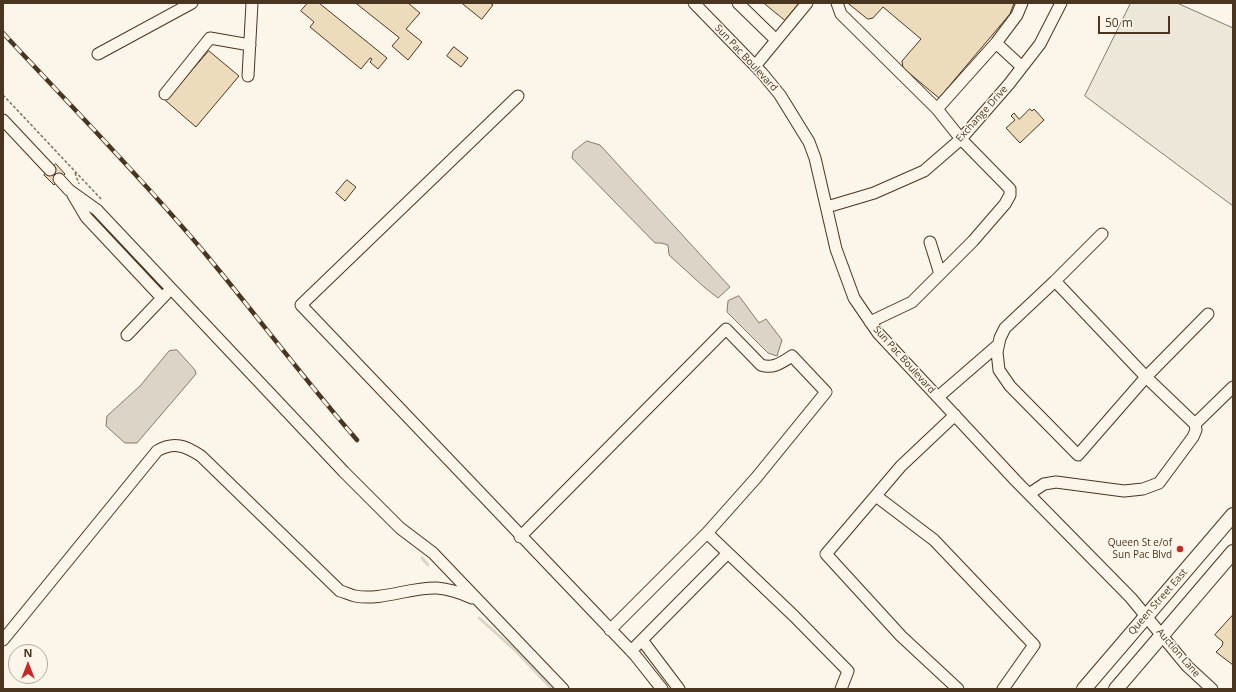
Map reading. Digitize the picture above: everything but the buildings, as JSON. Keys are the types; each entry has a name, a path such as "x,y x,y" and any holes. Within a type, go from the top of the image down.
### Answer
{"main road":[{"name":"Queen Street East","path":"1084,689 1233,515"},
{"path":"1116,689 1233,552"}],"street":[{"path":"98,54 192,3"},
{"path":"248,76 252,3"},
{"name":"Sun Pac Boulevard","path":"694,3 755,66 780,95 809,142 815,158 836,249 854,298 878,333 1029,494 1131,598 1146,616"},
{"path":"738,3 776,40"},
{"path":"755,66 807,3"},
{"path":"837,3 841,14 937,109 961,139 1010,189 1010,195 1005,204 973,241 912,302 870,322"},
{"path":"937,109 996,43 1017,15 1022,3"},
{"name":"Exchange Drive","path":"827,207 874,193 924,171 961,139 1022,68 1040,44 1061,3"},
{"path":"165,94 210,38 250,45"},
{"path":"996,43 1022,68"},
{"path":"518,96 301,306 520,537 631,651 662,689"},
{"path":"3,120 50,170"},
{"path":"59,179 69,190 86,218 162,298"},
{"path":"69,190 96,210 393,521 433,553 563,689"},
{"path":"1102,234 1005,328 998,345 997,360 999,370 1010,386 1078,455 1146,377 1208,314"},
{"path":"930,242 940,274"},
{"path":"1029,494 1044,484 1056,482 1124,491 1143,489 1159,483 1196,430 1195,424 1146,377 1055,281"},
{"path":"127,335 171,289"},
{"path":"520,537 726,329 761,365 774,366 781,364 792,356 826,392 756,478 706,533 610,630"},
{"path":"938,397 998,345"},
{"path":"1195,424 1233,387"},
{"path":"955,415 901,466 826,554 901,636 958,689"},
{"path":"3,640 157,452 165,447 176,445 192,450 201,456 340,591 354,596 367,597 418,589 438,588 459,592 478,600"},
{"path":"876,496 934,540 1034,644 1003,689"},
{"path":"706,533 794,616 848,671 841,689"},
{"path":"631,651 728,553"},
{"name":"Auction Lane","path":"1146,616 1187,666 1212,689"},
{"path":"642,640 678,689"}],"shaded area":[{"path":"1131,3 1177,3 1233,28 1233,206 1085,96"},
{"path":"587,141 600,145 730,287 718,298 669,255 668,245 655,243 572,158 573,152"},
{"path":"739,296 759,323 766,319 782,340 777,356 768,353 727,312 728,301"},
{"path":"177,350 195,370 196,374 137,443 125,443 106,426 107,416 140,386 169,351"}],"waterway":[{"path":"422,558 428,565"},
{"path":"479,618 516,651 552,689"}],"railway":[{"path":"3,33 126,164 198,245 357,440"}],"place":[{"name":"Queen St e/of Sun Pac Blvd","path":"1180,549"}]}
